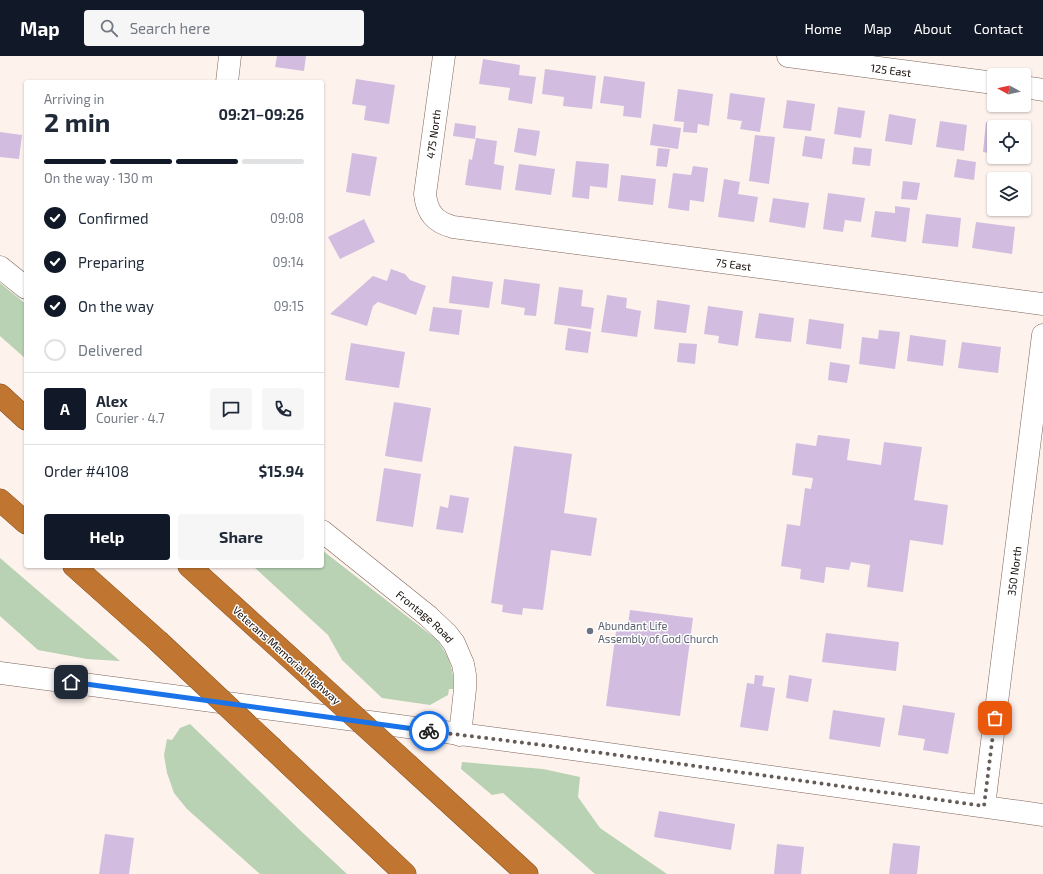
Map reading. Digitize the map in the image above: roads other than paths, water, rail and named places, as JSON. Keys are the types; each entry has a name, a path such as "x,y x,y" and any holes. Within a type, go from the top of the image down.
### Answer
{"highway":[{"path":"0,395 24,416"},
{"path":"0,500 24,521"},
{"path":"76,568 158,641 405,874"},
{"name":"Veterans Memorial Highway","path":"191,568 526,874"}],"street":[{"path":"227,80 230,56"},
{"name":"475 North","path":"429,211 426,204 426,184 444,56"},
{"name":"125 East","path":"788,56 987,82"},
{"path":"1031,88 1043,90"},
{"name":"75 East","path":"429,211 435,219 443,224 453,227 1043,304"},
{"path":"0,267 24,286"},
{"name":"350 North","path":"984,806 1043,335"},
{"name":"Frontage Road","path":"324,533 428,616 447,634 454,643 463,664 465,675 460,735"},
{"path":"0,673 558,747 1043,815"}],"place":[{"name":"Abundant Life Assembly of God Church","path":"590,631"}]}
